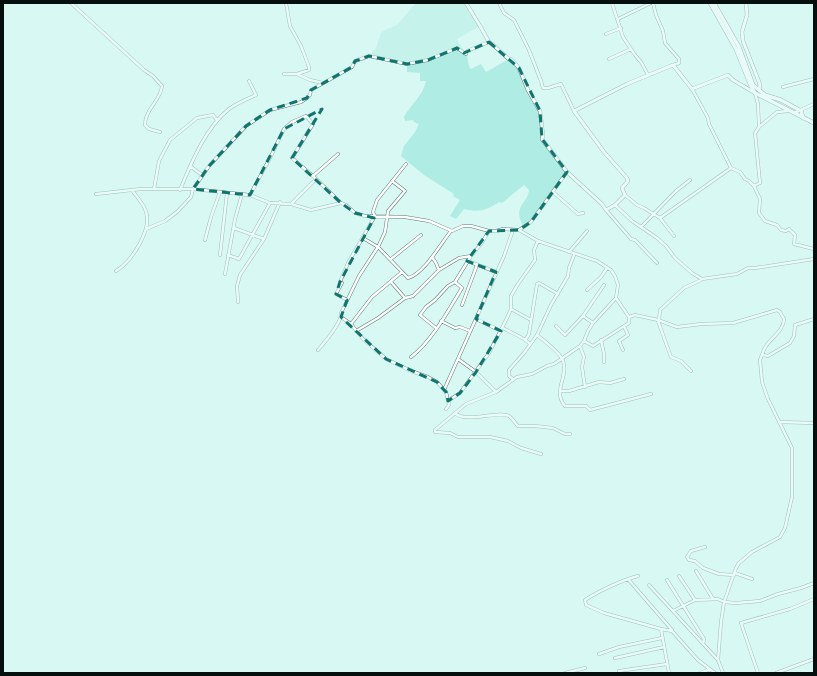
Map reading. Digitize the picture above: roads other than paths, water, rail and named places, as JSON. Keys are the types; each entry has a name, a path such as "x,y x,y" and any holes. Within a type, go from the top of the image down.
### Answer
{"main road":[{"path":"713,4 739,47 753,85 765,95 781,100 801,111 803,118"},
{"path":"713,4 736,49 755,93 814,123"}],"street":[{"path":"71,3 144,70 153,76 162,86 161,92 145,118 145,126 149,129 160,132"},
{"path":"284,74 297,74 309,70 302,46 290,26 286,3"},
{"path":"466,3 489,42 493,43 500,52 509,59 511,58 519,68 528,90 540,111 543,135 542,139 567,172 602,204 630,239 635,240 657,263"},
{"path":"499,3 504,13 514,20 529,50 543,88 561,84 574,110 604,152 627,178 628,181 622,188 625,195 637,205 660,218 674,236"},
{"path":"612,3 623,37 641,62 648,75"},
{"path":"574,110 627,84 679,63 678,59 665,43 663,31 652,3 618,19"},
{"path":"746,3 747,15 742,32 760,82 759,90"},
{"path":"606,34 621,28"},
{"path":"146,229 165,221 177,212 191,197 193,189 202,174 246,126 270,110 301,102 310,95 311,90 352,67 355,61 369,56 407,64 428,60 457,48 466,54 468,51 489,42"},
{"path":"609,59 631,48"},
{"path":"673,65 692,89 708,118 709,124 731,168 740,172 745,179 754,186 760,199 759,213 765,221 777,225 781,230 789,230 795,235 794,244 814,249"},
{"path":"297,74 310,80 324,83"},
{"path":"692,89 728,76 755,93 758,104 759,127"},
{"path":"783,87 814,79"},
{"path":"180,190 190,166 217,120 230,109 256,95 249,81"},
{"path":"754,186 760,183 754,135 759,127 777,112 791,112 814,104"},
{"path":"154,189 159,161 170,140 197,118 213,115 217,120"},
{"path":"250,195 284,129 292,122 306,116 313,124 292,158 341,203 346,205 355,213 365,216 405,217 428,221 452,231"},
{"path":"291,204 338,154"},
{"path":"347,300 336,294 342,283 340,282 348,263 375,216 373,212 377,200 406,164"},
{"path":"190,166 202,174"},
{"path":"660,218 731,168"},
{"path":"519,230 531,222 567,172"},
{"path":"641,227 676,191 690,180"},
{"path":"318,350 331,335 341,317 341,313 359,276 378,247 385,232 388,211 405,190 392,181"},
{"path":"96,194 132,190 193,189 227,194 250,195 270,203 280,202 311,210 341,203"},
{"path":"116,271 128,261 144,237 146,229 146,210 132,190"},
{"path":"205,240 220,192"},
{"path":"553,192 578,214 583,213"},
{"path":"220,256 227,194"},
{"path":"226,274 228,255 242,194"},
{"path":"606,210 615,205 625,195"},
{"path":"238,302 237,286 240,275 264,238 280,202"},
{"path":"228,255 239,258 270,203"},
{"path":"615,205 632,221 657,238 666,246 675,258 702,280"},
{"path":"363,238 378,247 408,278 412,277 432,257 452,231 463,226 471,226 489,231 503,229 519,230 538,241 597,261 611,270 618,285 616,298 593,323 580,346 554,364 532,374 513,379 496,392 466,404 435,430 435,432 450,433 458,437 490,437 508,441 521,448 541,454"},
{"path":"234,228 264,238"},
{"path":"444,390 504,256 513,230"},
{"path":"436,328 420,315 426,307 448,286 455,282 489,231"},
{"path":"569,252 587,231"},
{"path":"390,259 421,235"},
{"path":"448,401 460,393 489,353 511,308 511,296 535,260 534,250 538,241"},
{"path":"513,379 510,376 510,370 537,335 568,276 568,268 574,254"},
{"path":"356,332 405,298 413,296 439,270 459,258 471,256"},
{"path":"432,257 439,270"},
{"path":"691,371 681,361 671,357 659,321 660,310 684,288 702,280 738,274 748,268 814,259"},
{"path":"468,261 496,272"},
{"path":"462,305 477,265"},
{"path":"587,290 601,277 607,268"},
{"path":"351,324 372,297 402,272"},
{"path":"391,282 405,298"},
{"path":"411,357 417,352 436,328 462,288 455,282"},
{"path":"526,339 529,334 537,284 539,283 558,294"},
{"path":"556,326 565,335 583,316 604,285"},
{"path":"584,341 593,346 630,323 629,317 616,298"},
{"path":"511,308 531,320"},
{"path":"629,317 635,314 677,327 701,324 733,323 777,310 782,314 784,322 781,329 765,347 763,356 760,360 762,382 768,399 792,448 792,497 786,528 780,537 761,546 739,563 734,574 724,602 718,660"},
{"path":"583,316 593,323"},
{"path":"341,317 351,324 356,332 386,359 437,382 448,397 449,405 446,409"},
{"path":"476,319 526,339 530,344"},
{"path":"763,356 768,356 787,346 794,336 795,325 814,319"},
{"path":"441,321 455,328 460,327 470,331"},
{"path":"623,350 619,341 628,335 624,326"},
{"path":"537,335 563,359 564,365 560,391 561,400 565,406 586,406 590,410 651,394"},
{"path":"602,340 604,362"},
{"path":"580,346 584,357 582,367 585,387"},
{"path":"458,359 476,372 496,392"},
{"path":"560,391 569,391 599,382 610,383 624,379"},
{"path":"455,413 458,416 466,417 505,415 511,418 518,426 553,428 565,434 570,434"},
{"path":"779,422 814,423"},
{"path":"705,547 691,551 687,557 689,560 695,561 703,568 719,574 734,574 752,579"},
{"path":"696,571 713,599"},
{"path":"638,576 628,579 585,600 586,605 604,613 672,631"},
{"path":"679,576 695,600"},
{"path":"628,579 698,660 715,673"},
{"path":"667,580 704,639 703,645"},
{"path":"672,611 695,600 718,598 724,602 736,603 760,601 814,583"},
{"path":"650,584 672,611 718,660 723,673"},
{"path":"758,673 741,623 790,609 814,599"},
{"path":"661,629 669,673"},
{"path":"599,654 619,647 662,638"},
{"path":"615,658 664,647"},
{"path":"776,673 814,658"},
{"path":"619,671 667,664"},
{"path":"565,673 585,668"},
{"path":"700,673 710,669"}]}
